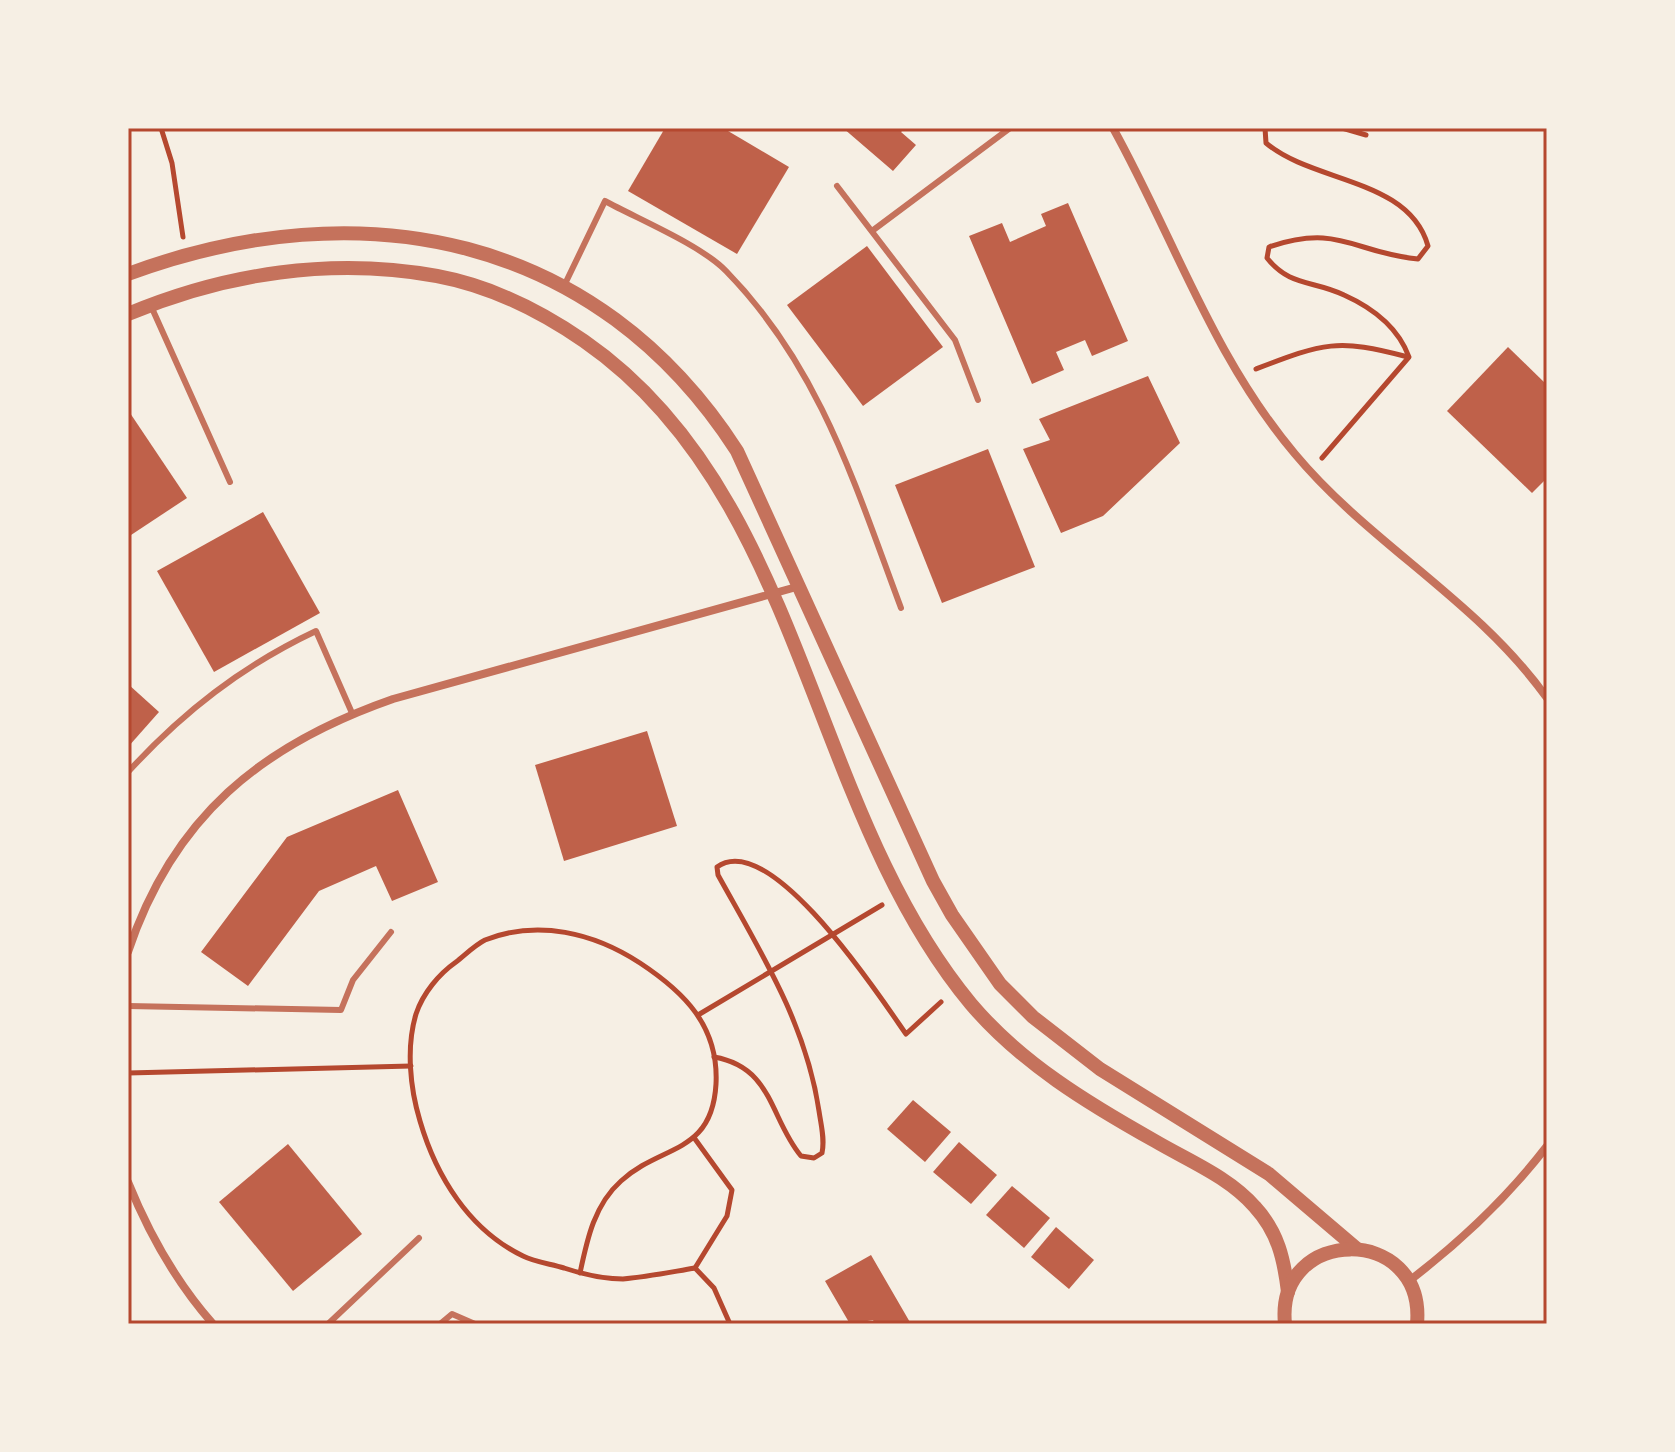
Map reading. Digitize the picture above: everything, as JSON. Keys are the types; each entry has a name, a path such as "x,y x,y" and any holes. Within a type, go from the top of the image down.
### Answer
{"street":[{"path":"1113,128 1139,175 1197,303 1237,376 1311,471 1479,621 1529,673 1547,698"},
{"path":"128,274 186,254 267,236 367,233 465,248 564,286 614,317 650,345 713,414 743,464 933,881 952,915 1000,984 1070,1047 1269,1174 1356,1248 1389,1260 1409,1281 1417,1306 1417,1324"},
{"path":"128,314 228,279 352,267 407,271 460,281 506,296 557,323 607,357 680,430 712,473 771,594 901,894 939,962 1006,1040 1053,1078 1101,1111 1228,1183 1254,1206 1284,1253 1288,1292 1285,1324"},
{"path":"128,952 144,905 170,858 208,813 249,773 291,742 352,713 800,586"},
{"path":"1409,1281 1482,1219 1547,1146"},
{"path":"128,1182 144,1222 169,1265 213,1324"},
{"path":"1288,1292 1311,1261 1336,1250 1356,1248"}],"lane":[{"path":"872,231 1010,128"},
{"path":"837,186 955,340 978,400"},
{"path":"564,286 605,201 724,269 816,393 831,422 901,608"},
{"path":"150,304 230,482"},
{"path":"128,772 162,735 216,689 270,653 316,631 352,713"},
{"path":"128,1006 341,1010 353,980 391,932"},
{"path":"328,1324 419,1238"},
{"path":"440,1324 452,1314 475,1324"}],"path":[{"path":"161,128 172,163 186,254"},
{"path":"1265,128 1266,143 1281,155 1387,197 1422,225 1428,246 1418,259 1391,256 1338,237 1299,237 1269,247 1267,258 1281,276 1343,294 1383,319 1401,335 1409,357"},
{"path":"1342,128 1366,135"},
{"path":"1237,376 1316,346 1359,344 1409,357"},
{"path":"1311,471 1409,357"},
{"path":"714,1057 731,1060 752,1075 781,1116 793,1146 801,1156 814,1158 822,1153 817,1098 803,1042 771,971 718,875 717,867 724,862 737,859 762,868 834,934 906,1034 958,987"},
{"path":"698,1015 901,894"},
{"path":"580,1273 598,1210 621,1181 695,1139 709,1113 716,1085 714,1047 698,1015 676,987 626,954 579,934 536,928 484,941 439,975 417,1013 411,1066 415,1106 430,1157 455,1198 484,1229 523,1256 580,1273 620,1279 695,1268"},
{"path":"128,1073 411,1066"},
{"path":"695,1139 732,1190 727,1216 695,1268"},
{"path":"695,1268 714,1288 730,1324"}],"building":[{"path":"665,128 723,128 789,167 737,254 628,191"},
{"path":"843,128 905,128 901,132 916,145 893,171"},
{"path":"1068,203 1128,341 1092,356 1085,340 1056,352 1064,370 1032,384 969,236 1002,223 1010,242 1046,226 1041,214"},
{"path":"867,246 943,347 863,406 787,305"},
{"path":"1508,347 1547,385 1547,478 1532,493 1447,411"},
{"path":"1148,376 1180,443 1103,516 1061,533 1023,449 1050,440 1039,419"},
{"path":"128,410 187,498 128,537"},
{"path":"988,449 1035,567 942,603 895,485"},
{"path":"263,512 320,613 214,672 157,571"},
{"path":"128,684 159,712 128,747"},
{"path":"647,731 677,826 564,861 535,765"},
{"path":"398,790 438,882 392,901 376,866 319,891 248,986 201,952 287,837"},
{"path":"913,1100 951,1132 925,1162 887,1129"},
{"path":"959,1142 997,1175 971,1204 933,1172"},
{"path":"288,1144 362,1234 293,1291 219,1202"},
{"path":"1012,1186 1050,1218 1024,1248 986,1215"},
{"path":"1056,1227 1094,1260 1069,1289 1031,1257"},
{"path":"871,1255 911,1324 875,1324 873,1320 850,1324 825,1281"}]}
